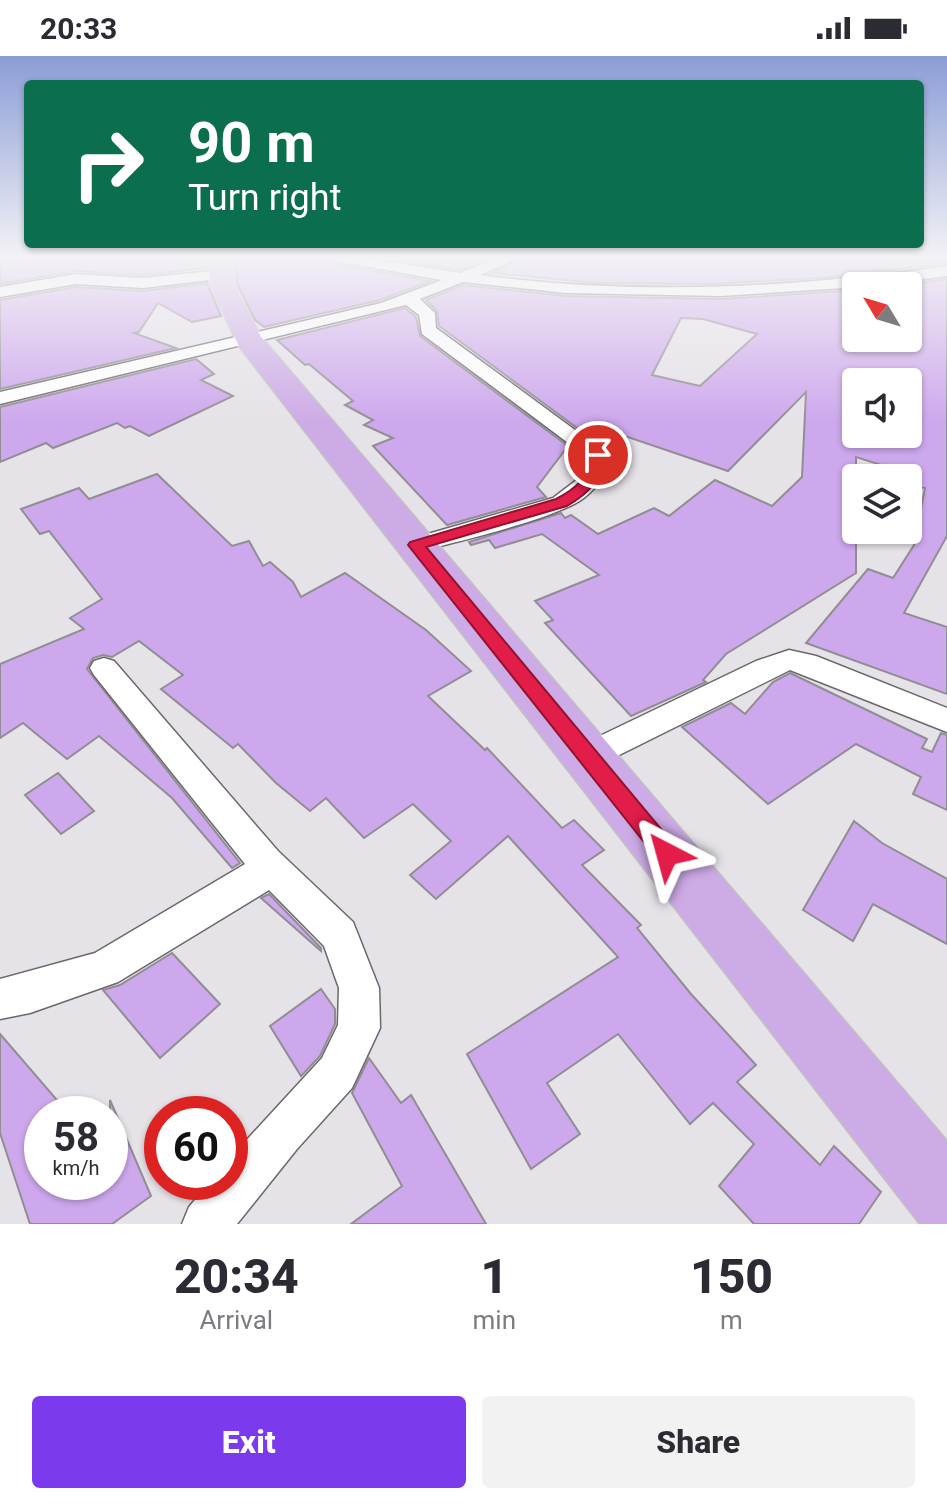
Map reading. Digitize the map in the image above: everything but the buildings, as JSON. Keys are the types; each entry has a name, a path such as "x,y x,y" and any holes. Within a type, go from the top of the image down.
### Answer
{"main road":[{"path":"236,313 249,340 947,1198"}],"street":[{"path":"0,398 356,313"},
{"path":"416,545 561,503 582,491 595,472 598,455 428,330 426,313"},
{"path":"588,756 766,668 789,660 828,671 947,720"},
{"path":"104,668 265,862 339,935 359,988 359,1028 337,1073 281,1133 206,1224"},
{"path":"0,999 30,993 104,969 244,886 256,878 265,862"}],"route":[{"path":"598,455 595,472 582,491 561,503 416,545 667,854"}]}
